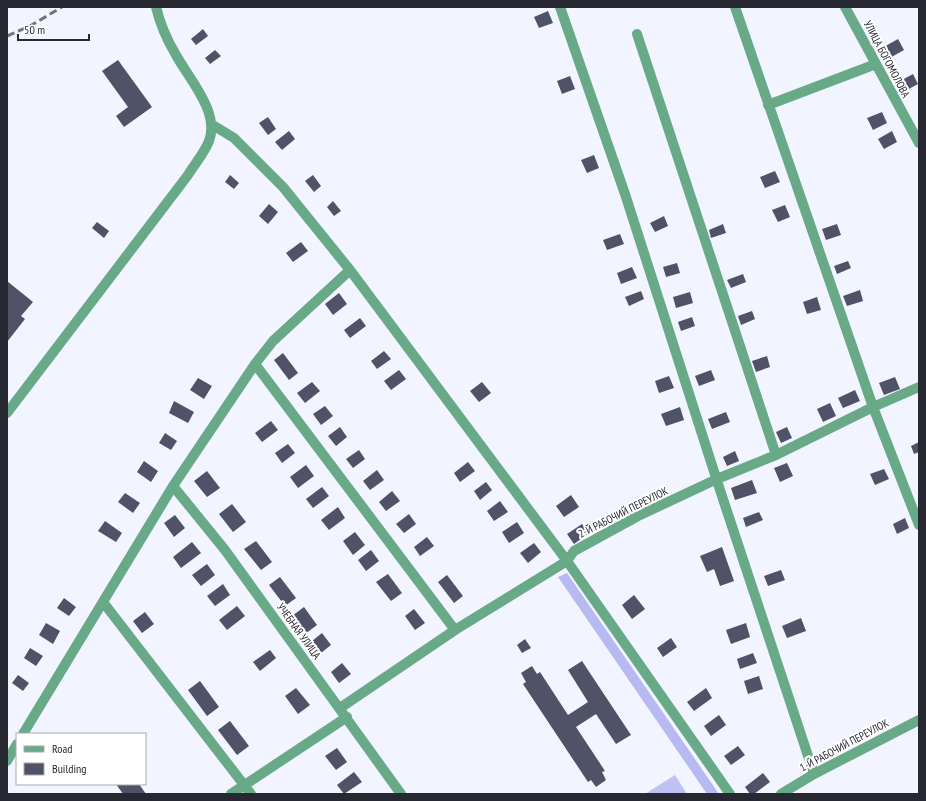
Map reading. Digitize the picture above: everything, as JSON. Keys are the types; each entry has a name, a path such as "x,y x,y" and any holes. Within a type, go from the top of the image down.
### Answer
{"street":[{"path":"7,414 188,175 209,141 211,124 204,100 176,54 161,25 156,7"},
{"path":"560,7 625,194 814,774"},
{"path":"735,7 873,407 919,525"},
{"name":"УЛИЦА БОГОМОЛОВА","path":"845,7 919,144"},
{"path":"637,34 776,455"},
{"path":"768,105 876,64"},
{"path":"211,124 234,138 283,187 350,270 567,561 730,794"},
{"path":"24,733 173,486 255,364 273,341 350,270"},
{"path":"255,364 455,630"},
{"name":"2-Й РАБОЧИЙ ПЕРЕУЛОК","path":"340,708 455,630 567,561 574,551 638,516 776,455 873,407 919,387"},
{"name":"УЧЕБНАЯ УЛИЦА","path":"173,486 226,550 401,794"},
{"path":"103,602 251,794"},
{"path":"230,794 347,717"},
{"name":"1-Й РАБОЧИЙ ПЕРЕУЛОК","path":"781,794 814,774 919,720"},
{"path":"7,761 16,746"}],"shaded area":[{"path":"567,573 719,794 707,794 558,577"},
{"path":"675,775 687,794 645,794"}],"building":[{"path":"548,11 553,23 539,28 534,17"},
{"path":"203,29 208,36 196,45 191,39"},
{"path":"898,39 904,50 888,59 882,48"},
{"path":"215,50 221,56 210,64 205,58"},
{"path":"118,60 152,107 124,127 116,116 128,107 102,71"},
{"path":"913,74 918,84 905,91 900,81"},
{"path":"570,76 575,89 562,94 557,81"},
{"path":"882,112 887,123 873,130 867,118"},
{"path":"268,117 276,129 268,135 259,123"},
{"path":"289,131 295,139 282,150 275,142"},
{"path":"892,131 897,142 884,149 878,139"},
{"path":"594,155 599,168 587,173 581,160"},
{"path":"775,171 780,182 765,188 760,177"},
{"path":"230,175 239,183 234,189 225,182"},
{"path":"313,175 321,186 314,192 305,181"},
{"path":"333,201 341,211 334,216 327,207"},
{"path":"269,204 278,212 268,224 259,216"},
{"path":"785,205 790,217 778,222 772,210"},
{"path":"664,216 668,226 655,232 650,223"},
{"path":"97,222 109,231 104,238 92,228"},
{"path":"723,224 726,233 711,238 709,230"},
{"path":"837,224 841,235 826,240 822,229"},
{"path":"620,234 624,244 607,250 603,240"},
{"path":"301,242 308,251 293,262 286,253"},
{"path":"848,261 851,268 837,274 834,266"},
{"path":"677,263 680,273 666,277 663,267"},
{"path":"632,267 637,278 621,284 617,273"},
{"path":"743,274 746,282 731,288 727,280"},
{"path":"7,281 33,302 21,316 25,319 7,342"},
{"path":"860,290 863,301 847,306 843,296"},
{"path":"641,291 644,299 629,306 625,297"},
{"path":"690,292 693,303 676,308 673,297"},
{"path":"339,293 347,304 333,315 325,304"},
{"path":"817,297 821,310 807,314 803,302"},
{"path":"752,311 755,319 741,325 738,316"},
{"path":"692,317 695,326 681,331 678,322"},
{"path":"360,318 366,326 350,338 344,330"},
{"path":"384,351 391,359 377,369 371,361"},
{"path":"283,353 298,373 289,380 274,360"},
{"path":"767,356 770,367 756,372 752,361"},
{"path":"399,370 406,379 391,390 384,381"},
{"path":"711,370 715,380 699,386 695,376"},
{"path":"669,376 674,388 659,393 655,381"},
{"path":"895,377 900,389 884,395 879,383"},
{"path":"198,378 212,386 204,399 190,390"},
{"path":"312,382 320,391 305,403 297,393"},
{"path":"482,382 491,393 479,402 470,391"},
{"path":"855,390 860,401 843,408 838,398"},
{"path":"174,401 194,412 188,423 169,413"},
{"path":"830,403 836,416 823,422 817,409"},
{"path":"325,406 333,416 321,425 313,414"},
{"path":"680,407 684,420 666,426 661,414"},
{"path":"726,412 730,422 712,429 708,419"},
{"path":"271,421 278,430 262,442 255,433"},
{"path":"340,427 347,437 336,446 328,436"},
{"path":"787,427 792,438 781,443 776,432"},
{"path":"165,433 177,441 171,450 159,443"},
{"path":"919,442 919,452 914,454 911,446"},
{"path":"288,444 295,453 282,463 275,453"},
{"path":"359,450 365,459 353,468 346,459"},
{"path":"735,451 739,461 727,466 723,457"},
{"path":"144,461 158,471 151,482 137,472"},
{"path":"468,462 475,471 460,482 454,473"},
{"path":"787,463 793,476 780,482 774,468"},
{"path":"306,465 314,476 298,488 290,477"},
{"path":"884,469 889,479 875,485 870,474"},
{"path":"377,470 384,480 370,490 363,481"},
{"path":"207,471 220,488 207,497 194,481"},
{"path":"752,480 757,493 735,500 731,488"},
{"path":"486,482 492,490 480,500 474,491"},
{"path":"322,487 329,496 313,508 306,499"},
{"path":"392,491 400,501 386,511 379,502"},
{"path":"125,493 140,503 133,513 118,502"},
{"path":"571,495 579,507 564,517 556,506"},
{"path":"500,501 508,512 494,521 487,511"},
{"path":"232,504 246,522 233,532 219,514"},
{"path":"338,507 345,518 329,530 321,520"},
{"path":"759,512 763,520 746,527 743,518"},
{"path":"409,514 416,524 404,533 396,524"},
{"path":"175,515 185,528 174,537 164,523"},
{"path":"905,518 909,528 897,534 893,524"},
{"path":"105,521 122,533 116,542 98,531"},
{"path":"517,522 524,533 509,543 502,532"},
{"path":"582,524 589,533 574,544 567,534"},
{"path":"355,532 365,545 353,555 343,541"},
{"path":"427,537 434,546 420,556 414,547"},
{"path":"256,541 272,562 261,570 244,549"},
{"path":"192,542 201,553 181,568 173,557"},
{"path":"534,543 541,552 528,563 520,553"},
{"path":"722,547 734,581 720,586 714,569 707,572 700,556"},
{"path":"371,550 379,561 366,571 358,560"},
{"path":"207,564 215,575 201,586 192,575"},
{"path":"781,570 785,580 768,586 764,576"},
{"path":"388,574 402,593 391,601 376,582"},
{"path":"447,575 463,596 454,603 438,582"},
{"path":"280,577 296,598 285,606 269,585"},
{"path":"223,584 230,595 215,606 207,596"},
{"path":"634,595 645,609 632,619 622,605"},
{"path":"64,598 76,607 69,616 57,608"},
{"path":"237,606 245,616 227,630 219,620"},
{"path":"304,607 317,625 305,634 292,616"},
{"path":"414,609 425,623 415,630 405,616"},
{"path":"145,612 154,624 142,633 133,621"},
{"path":"801,618 806,631 787,638 782,626"},
{"path":"46,623 60,631 53,644 39,635"},
{"path":"746,623 750,637 731,644 726,630"},
{"path":"322,633 331,645 321,653 312,641"},
{"path":"671,638 677,647 663,657 657,648"},
{"path":"525,639 531,648 522,653 517,645"},
{"path":"30,648 43,656 36,666 24,658"},
{"path":"270,650 276,658 260,671 253,662"},
{"path":"753,653 757,663 740,669 737,659"},
{"path":"582,661 631,735 616,744 596,714 576,727 605,771 602,772 606,780 596,787 591,780 588,782 523,684 526,682 521,673 532,666 537,674 540,672 568,715 588,702 568,670"},
{"path":"342,663 351,674 339,683 331,672"},
{"path":"18,675 29,683 23,691 12,683"},
{"path":"759,676 763,689 748,694 744,681"},
{"path":"200,681 219,707 207,716 188,690"},
{"path":"296,688 310,705 298,714 285,696"},
{"path":"706,688 712,698 694,711 687,702"},
{"path":"719,715 726,725 711,736 704,726"},
{"path":"230,721 249,746 237,755 218,730"},
{"path":"738,746 745,755 731,765 724,756"},
{"path":"337,748 347,762 336,770 325,756"},
{"path":"354,772 362,782 344,794 337,785"},
{"path":"763,773 770,782 754,794 750,794 745,787"},
{"path":"117,785 140,785 146,794 123,794"}],"railway":[{"path":"7,36 30,26 62,7"}]}
